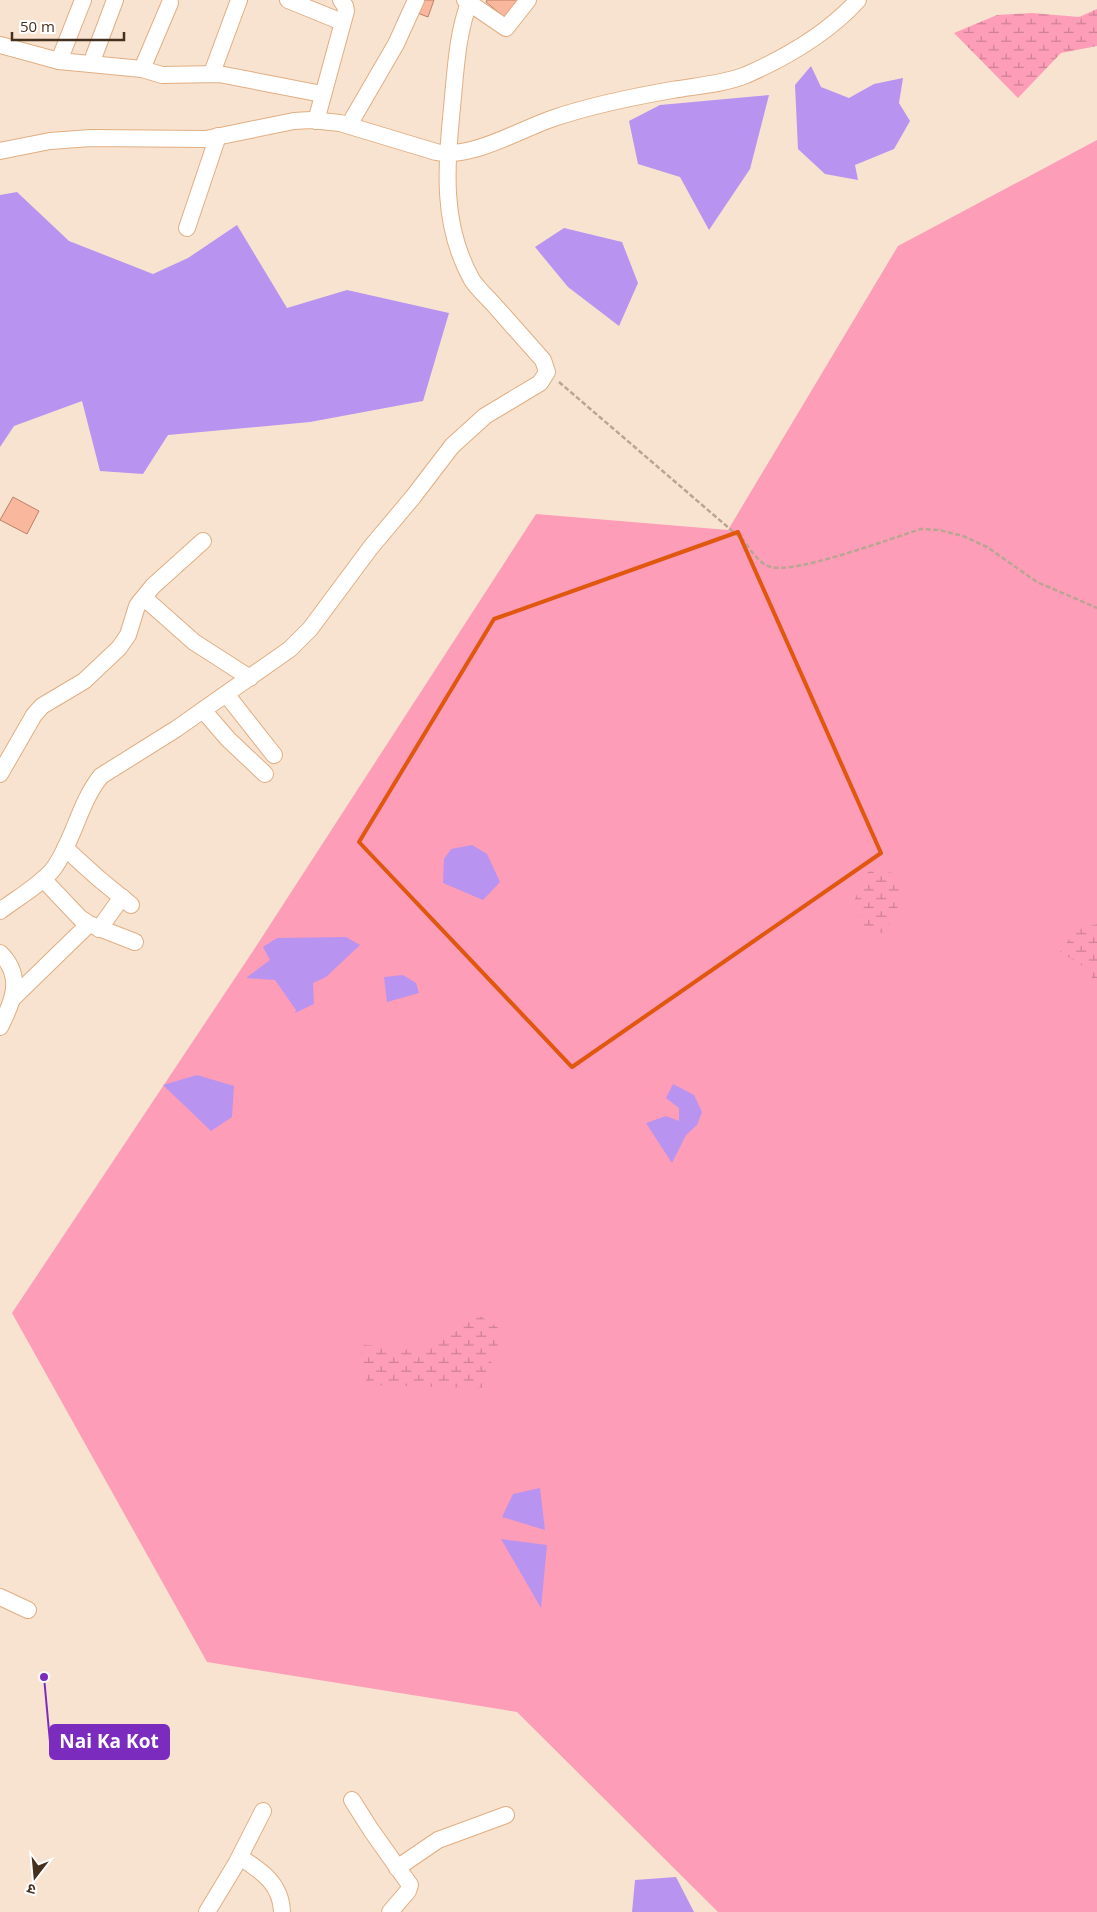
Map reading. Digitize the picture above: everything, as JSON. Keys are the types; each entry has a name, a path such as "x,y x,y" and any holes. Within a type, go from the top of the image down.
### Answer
{"street":[{"path":"59,61 82,0"},
{"path":"90,64 114,0"},
{"path":"212,73 239,0"},
{"path":"288,0 342,22"},
{"path":"316,121 346,11 341,0"},
{"path":"349,125 396,44 416,0"},
{"path":"0,911 54,869 66,848 93,786 101,776 176,729 290,649 310,629 371,547 452,446 485,416 540,383 547,372 543,360 474,282 461,258 451,228 447,194 447,154 458,50 468,1 506,28 528,0"},
{"path":"0,151 50,141 91,138 206,138 294,121 316,121 349,125 447,154 468,152 554,117 635,96 744,76 774,62 818,35 850,9 858,0"},
{"path":"142,69 170,3"},
{"path":"0,44 59,61 142,69 168,76 212,73 322,94"},
{"path":"188,228 218,136"},
{"path":"0,774 34,715 42,706 84,681 119,648 128,635 140,602 153,586 203,541"},
{"path":"140,602 146,601 194,642 250,678"},
{"path":"226,694 274,755"},
{"path":"203,710 228,739 265,774"},
{"path":"13,998 94,926 126,901 66,848"},
{"path":"43,879 80,918 94,926 134,942"},
{"path":"0,953 7,960 13,974 13,998 0,1027"},
{"path":"0,1597 28,1610"},
{"path":"352,1800 410,1888 390,1912"},
{"path":"207,1912 240,1857 263,1811"},
{"path":"398,1868 438,1840 506,1815"},
{"path":"240,1857 267,1875 279,1897 282,1912"}],"path":[{"path":"547,372 744,540 754,555 770,567 788,568 810,563 921,529 939,530 963,536 987,547 1037,582 1097,608"}],"highlighted area":[{"path":"738,532 881,853 572,1067 359,842 494,619"}],"green space":[{"path":"1097,9 1097,46 1061,53 1018,98 954,33 997,15 1032,13 1079,17"},
{"path":"1097,140 1097,1912 718,1912 517,1712 207,1662 12,1313 253,951 536,514 728,530 898,246"},
{"path":"874,869 901,875 901,891 898,906 892,920 883,933 866,931 855,899 865,874"},
{"path":"1097,924 1097,991 1089,970 1060,952 1076,930"},
{"path":"477,1314 503,1331 482,1388 367,1385 359,1344 418,1351 454,1333"}],"shaded area":[{"path":"811,66 821,87 849,98 874,84 903,78 899,103 910,121 894,149 855,165 858,180 825,174 798,149 795,85"},
{"path":"769,95 750,169 709,230 680,177 638,164 629,121 660,105"},
{"path":"17,192 69,241 153,274 188,258 237,225 287,308 347,290 449,313 423,401 310,422 168,435 143,474 100,471 82,401 14,426 0,447 0,195"},
{"path":"564,228 622,242 638,283 619,326 568,287 535,247"},
{"path":"472,845 487,854 500,882 483,900 443,883 444,859 451,849"},
{"path":"346,937 360,945 326,977 313,983 314,1004 295,1013 296,1010 275,980 246,978 270,960 263,947 277,938"},
{"path":"403,975 416,983 419,993 387,1002 384,977"},
{"path":"197,1075 234,1086 232,1117 211,1131 163,1085"},
{"path":"673,1084 694,1095 702,1112 697,1125 686,1135 672,1163 646,1123 666,1116 679,1121 679,1108 666,1098"},
{"path":"540,1488 545,1530 502,1517 513,1494"},
{"path":"501,1539 547,1545 541,1608"},
{"path":"676,1877 694,1912 632,1912 635,1880"}],"building":[{"path":"420,0 434,0 428,17 415,12"},
{"path":"487,0 519,0 504,17 486,2"},
{"path":"13,497 39,511 27,534 0,520"}],"place":[{"name":"Nai Ka Kot","path":"44,1677"}]}
